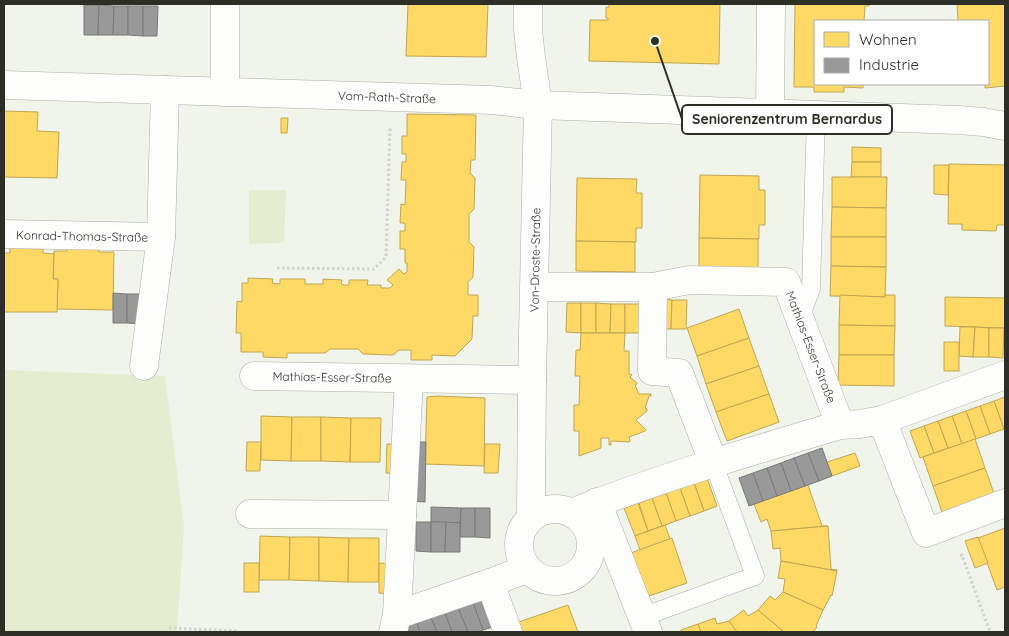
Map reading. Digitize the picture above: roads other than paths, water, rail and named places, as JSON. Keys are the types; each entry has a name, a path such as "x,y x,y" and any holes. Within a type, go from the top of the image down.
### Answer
{"street":[{"path":"225,92 226,4"},
{"name":"Von-Droste-Straße","path":"528,4 528,30 538,105 531,517"},
{"path":"770,114 771,4"},
{"name":"Vom-Rath-Straße","path":"4,86 491,100 538,105 958,120 1005,126"},
{"name":"Konrad-Thomas-Straße","path":"144,366 161,237 165,90"},
{"name":"Konrad-Thomas-Straße","path":"4,234 161,237"},
{"name":"Mathias-Esser-Straße","path":"534,286 653,286 689,280 786,282 840,425"},
{"path":"653,286 652,371 679,373 713,462"},
{"path":"571,513 713,462 840,425 882,420 1005,375"},
{"name":"Mathias-Esser-Straße","path":"254,376 532,380"},
{"name":"Mathias-Esser-Straße","path":"409,378 395,623 526,569"},
{"path":"882,420 926,533 1005,503"},
{"path":"598,502 645,625"},
{"path":"558,508 571,513 583,521 589,534 592,548 587,562 578,573 566,580 552,582 538,578 526,569 520,557 518,542 522,528 531,517 543,510 558,508"},
{"path":"250,514 402,515"},
{"path":"490,583 508,632"}],"lane":[{"path":"800,318 811,289 816,114"},
{"path":"645,625 754,576 713,462"}],"place":[{"name":"Seniorenzentrum Bernardus","path":"655,41"}]}
